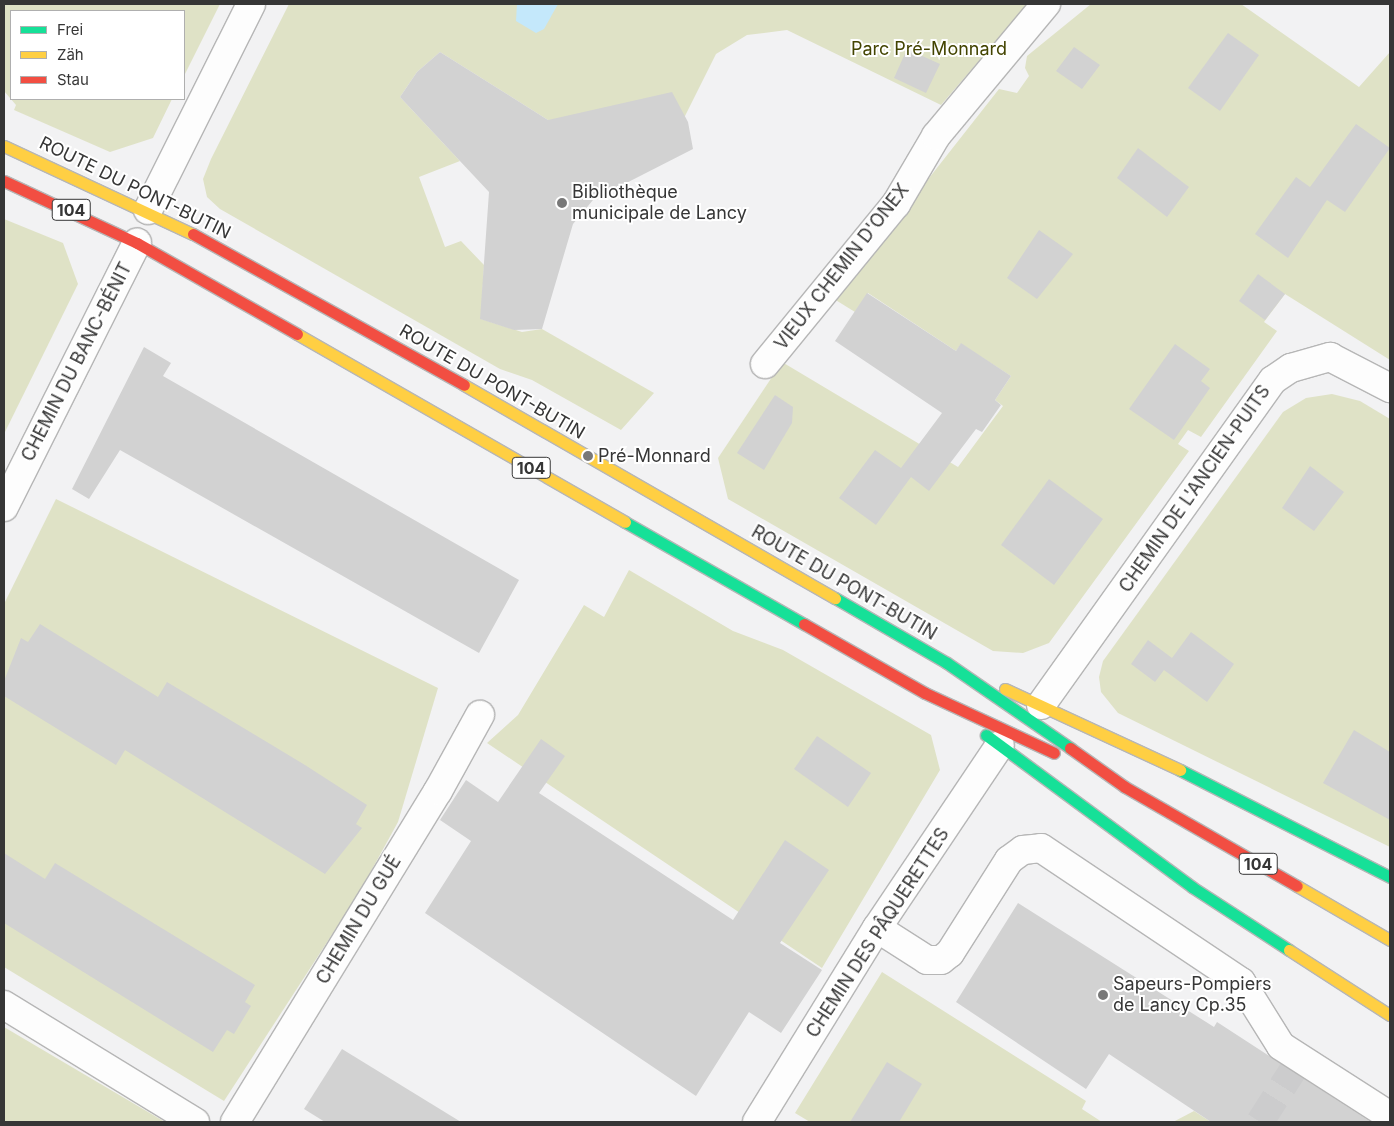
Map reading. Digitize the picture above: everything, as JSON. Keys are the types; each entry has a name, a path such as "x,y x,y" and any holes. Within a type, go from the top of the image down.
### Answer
{"main road":[{"name":"ROUTE DU PONT-BUTIN","path":"4,146 148,210 670,501 947,663 1126,787 1390,940"},
{"name":"ROUTE DU PONT-BUTIN","path":"4,182 137,243 925,692 1126,787"},
{"path":"947,663 1042,705 1226,792 1390,877"},
{"path":"925,692 1192,887 1390,1015"}],"street":[{"path":"148,210 251,4"},
{"name":"VIEUX CHEMIN D'ONEX","path":"765,364 896,204 936,136 1046,4"},
{"name":"CHEMIN DU BANC-BÉNIT","path":"4,507 137,243"},
{"name":"CHEMIN DE L'ANCIEN-PUITS","path":"1042,705 1272,380 1291,368 1330,357 1390,388"},
{"name":"CHEMIN DU GUÉ","path":"235,1122 438,791 480,715"},
{"name":"CHEMIN DES PÂQUERETTES","path":"757,1122 877,928 1000,745"},
{"path":"877,928 927,960 941,960 950,953 1009,860 1023,850 1041,848 1224,969 1251,991 1266,1027 1296,1064 1390,1116"},
{"path":"4,1005 195,1122"}],"green space":[{"path":"4,4 220,4 185,74 185,10 10,10 10,98 4,91"},
{"name":"Parc Pré-Monnard","path":"289,4 1028,4 941,105 787,30 747,35 716,54 685,116 548,120 440,52 417,72 400,97 460,161 419,177 445,247 461,241 484,265 481,319 522,332 542,329 654,393 621,430 532,380 500,369 220,209 207,197 203,179 211,159"},
{"path":"1091,4 1241,4 1359,87 1390,52 1390,360 1285,294 1264,322 1277,331 1201,437 1188,430 1178,444 1189,451 1049,643 1023,653 993,651 728,499 718,458 782,362 958,467 1003,406 995,400 1011,376 961,344 956,351 868,293 855,312 834,299 999,89 1017,93 1029,76 1025,68 1027,56"},
{"path":"12,100 172,100 153,138 110,152 14,110 16,105"},
{"path":"4,219 63,243 78,284 4,434"},
{"path":"1332,394 1360,401 1390,419 1390,847 1118,713 1101,692 1099,677 1103,661 1283,412 1306,398"},
{"path":"56,499 438,688 398,822 359,893 224,1101 4,967 4,604"},
{"path":"629,570 733,631 783,650 931,735 940,770 822,968 487,743 518,715 584,605 604,617"},
{"path":"882,972 1086,1101 1082,1109 1102,1122 810,1122 795,1113"},
{"path":"4,1027 165,1122 4,1122"},
{"path":"1194,1111 1211,1122 1173,1122"}],"water":[{"path":"517,4 558,4 544,29 536,33 516,21"}],"building":[{"path":"1228,33 1259,55 1220,111 1188,88"},
{"path":"1074,47 1100,65 1082,89 1056,71"},
{"path":"907,49 940,64 926,93 894,78"},
{"path":"440,52 548,120 672,92 688,122 693,149 593,200 573,224 542,329 514,330 480,319 489,192 400,97 417,72"},
{"path":"1356,124 1390,148 1345,212 1327,200 1288,258 1255,234 1296,177 1310,187"},
{"path":"1138,148 1189,187 1167,217 1117,178"},
{"path":"1039,230 1073,254 1037,299 1007,278"},
{"path":"1258,274 1285,294 1265,320 1239,301"},
{"path":"867,293 956,351 961,343 1011,376 995,400 1001,405 982,432 976,429 929,491 911,477 876,525 839,498 875,450 901,468 942,413 835,341"},
{"path":"1175,344 1210,369 1201,381 1210,388 1174,440 1129,409"},
{"path":"144,347 171,363 163,376 519,580 479,653 120,450 89,499 72,489"},
{"path":"775,395 793,407 792,423 764,470 737,453"},
{"path":"1310,466 1344,492 1314,531 1282,508"},
{"path":"1049,479 1103,519 1054,585 1001,545"},
{"path":"40,624 158,697 167,682 305,765 367,805 356,824 362,828 325,874 125,750 116,765 4,696 4,681 21,638 28,642"},
{"path":"1191,632 1234,664 1207,702 1164,670 1155,682 1131,664 1148,640 1172,658"},
{"path":"1354,730 1390,752 1390,820 1323,783"},
{"path":"817,736 871,773 848,807 794,769"},
{"path":"541,739 565,756 539,793 733,920 785,840 829,870 780,943 822,970 781,1033 749,1012 696,1096 425,913 471,841 440,820 466,780 498,802"},
{"path":"4,853 45,879 55,863 255,985 245,1002 251,1006 234,1034 227,1030 213,1052 4,923"},
{"path":"1018,903 1214,1027 1217,1022 1371,1122 1211,1122 1109,1054 1086,1089 956,1002"},
{"path":"342,1049 461,1122 325,1122 304,1109"},
{"path":"887,1062 922,1084 899,1122 850,1122"}],"tunnel":[{"path":"1260,1122 1293,1070"}],"traffic: fast":[{"path":"625,522 804,624"},
{"path":"835,598 947,663 1070,748"},
{"path":"986,735 1192,887 1289,950"},
{"path":"1180,770 1390,877"}],"traffic: slow":[{"path":"4,146 193,234"},
{"path":"297,334 625,522"},
{"path":"464,385 835,598"},
{"path":"1005,689 1180,770"},
{"path":"1297,886 1390,940"},
{"path":"1289,950 1390,1015"}],"traffic: jam":[{"path":"4,181 137,243 297,334"},
{"path":"193,234 464,385"},
{"path":"804,624 925,693 1054,753"},
{"path":"1070,748 1125,787 1297,886"}],"place":[{"name":"Bibliothèque municipale de Lancy","path":"562,203"},
{"name":"Pré-Monnard","path":"588,456"},
{"name":"Sapeurs-Pompiers de Lancy Cp.35","path":"1103,995"}]}
